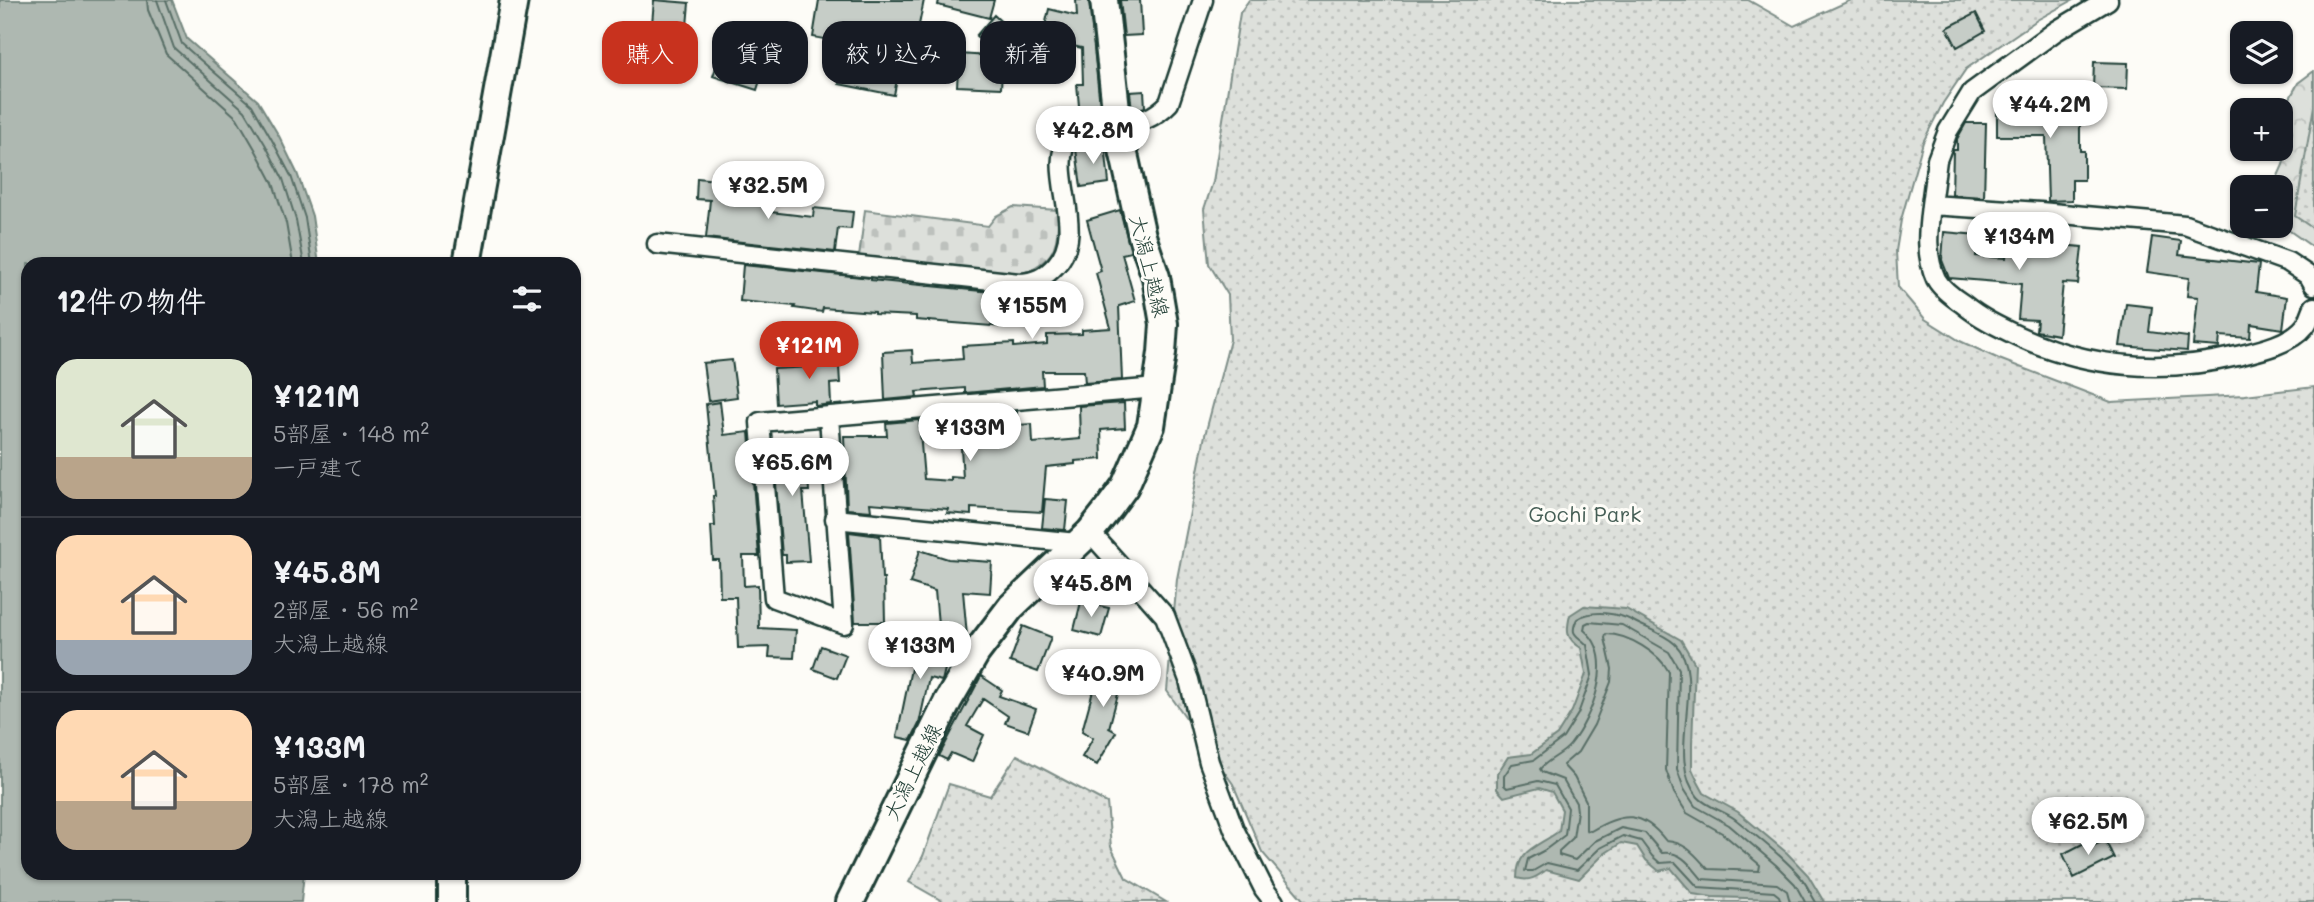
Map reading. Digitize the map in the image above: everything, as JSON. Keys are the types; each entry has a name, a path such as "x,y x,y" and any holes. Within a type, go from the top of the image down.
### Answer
{"main road":[{"path":"468,257 514,0"},
{"name":"大潟上越線","path":"850,902 948,701 976,653 1012,607 1083,537 1125,486 1151,426 1164,324 1156,277 1142,236 1118,127 1104,0"},
{"path":"452,880 452,902"}],"street":[{"path":"657,244 978,279 1037,282 1049,274 1061,260 1067,244 1069,228 1062,167 1070,136 1080,128 1118,127 1160,113 1169,103 1203,0"},
{"path":"2108,0 2056,31 1972,92 1948,131 1937,160 1927,234 1929,255 1937,281 1977,315 2069,356 2106,363 2192,365 2261,350 2288,339 2305,327 2314,307"},
{"path":"1931,205 2185,225 2288,262 2309,276 2314,285"},
{"path":"829,417 844,624 774,598 760,422 1157,388"},
{"path":"835,519 1083,537 1165,616 1189,680 1209,762 1234,829 1264,889 1274,902"}],"green space":[{"name":"Gochi Park","path":"1249,0 1748,0 1794,26 1851,0 2073,0 2037,20 1966,69 1943,103 1923,142 1901,220 1896,251 1898,287 1925,319 1960,341 2111,402 2245,395 2314,387 2314,902 1305,902 1262,852 1233,784 1167,691 1177,579 1205,435 1230,340 1228,295 1209,264 1204,209 1213,182 1240,13"},
{"path":"2314,71 2314,248 2293,233 2293,175 2278,175 2284,161 2293,161 2293,98 2290,98 2298,83"},
{"path":"2314,106 2314,229 2295,216"},
{"path":"1013,207 1058,210 1056,243 1048,258 1020,274 859,257 865,210 988,226 996,216"},
{"path":"1017,755 1107,803 1111,847 1126,878 1166,902 944,902 909,882 923,856 949,784 990,796"}],"water":[{"path":"0,0 172,0 187,39 258,101 279,136 297,173 312,216 318,257 21,257 21,880 303,880 301,902 0,902"},
{"path":"1584,606 1626,609 1681,640 1695,664 1692,769 1704,793 1738,812 1787,853 1808,875 1824,902 1781,902 1778,899 1693,894 1671,868 1659,871 1646,860 1637,846 1621,843 1604,854 1579,879 1546,870 1533,878 1517,878 1518,868 1525,855 1559,831 1562,810 1552,792 1539,788 1504,797 1497,789 1497,774 1508,757 1531,754 1557,735 1572,711 1586,674 1581,648 1570,638 1568,626 1570,615"}],"building":[{"path":"654,0 689,3 687,21 652,21"},
{"path":"819,0 924,0 920,21 822,21 822,39 813,37"},
{"path":"939,0 994,0 989,18 938,5"},
{"path":"1076,0 1089,0 1101,115 1080,117 1077,84 1083,84 1082,48 1076,47 1076,21 1046,21 1049,9 1077,16"},
{"path":"1120,0 1140,0 1142,35 1124,36"},
{"path":"1976,13 1985,31 1957,47 1947,28"},
{"path":"994,15 1000,21 989,21"},
{"path":"966,54 980,55 980,84 1001,84 1001,88 957,86 966,84"},
{"path":"2094,62 2128,63 2127,89 2093,88"},
{"path":"738,84 759,84 757,90"},
{"path":"839,84 896,84 894,95"},
{"path":"1144,91 1145,107 1132,111 1130,92"},
{"path":"2051,101 2080,101 2080,151 2084,151 2084,180 2072,180 2072,200 2048,201 2046,136 1997,136 1997,104 2051,105"},
{"path":"1966,123 1986,123 1984,197 1952,195 1953,150 1957,150 1957,139"},
{"path":"1105,145 1109,183 1081,187 1076,149"},
{"path":"697,178 735,182 733,202 771,206 771,212 813,217 814,208 853,212 851,229 838,228 835,252 706,238 710,200 696,199"},
{"path":"1120,210 1131,252 1122,254 1135,301 1119,306 1122,380 1085,383 1084,371 1042,371 1043,386 965,393 965,388 916,392 917,397 885,400 883,352 912,350 913,363 963,359 962,346 1014,343 1014,347 1047,344 1047,335 1082,334 1082,330 1111,328 1096,273 1101,271 1087,220"},
{"path":"1944,232 1978,235 1976,256 2006,258 2008,233 2040,236 2039,243 2082,247 2078,284 2063,283 2058,335 2036,331 2037,320 2018,319 2021,284 1949,278 1942,260"},
{"path":"2152,237 2181,241 2179,255 2259,264 2256,292 2287,297 2283,329 2251,324 2250,338 2220,336 2219,347 2193,345 2198,297 2187,296 2189,278 2147,272"},
{"path":"743,265 1022,295 1017,328 916,320 916,316 874,312 823,308 822,312 794,308 795,306 740,301"},
{"path":"2126,304 2152,307 2149,332 2188,337 2187,351 2120,346"},
{"path":"838,351 840,383 830,384 831,404 815,406 815,401 776,404 774,369 811,367 810,353"},
{"path":"732,360 737,397 708,401 703,363"},
{"path":"720,402 724,435 749,432 759,556 743,556 744,586 758,585 759,628 796,630 794,658 769,657 770,647 738,648 736,597 720,597 719,560 713,560 711,526 715,526 715,496 706,404"},
{"path":"1124,403 1125,428 1101,430 1102,459 1046,467 1042,512 971,508 971,515 947,513 948,509 870,503 871,511 847,509 844,436 887,436 886,423 919,420 924,479 951,481 951,477 963,478 959,418 1017,411 1017,425 1032,424 1033,443 1080,439 1079,406"},
{"path":"805,438 809,491 803,491 809,561 786,562 786,555 782,555 774,460 780,459 779,439"},
{"path":"1045,499 1068,501 1065,530 1042,528"},
{"path":"849,532 880,536 885,622 855,622"},
{"path":"920,550 948,559 992,562 990,593 963,591 967,636 952,636 952,640 939,635 935,591 910,583"},
{"path":"1108,569 1121,583 1107,597 1094,583"},
{"path":"1081,602 1109,608 1101,637 1074,630"},
{"path":"1023,626 1051,637 1038,672 1010,662"},
{"path":"907,629 952,657 948,657 942,681 929,678 919,724 911,740 897,737 914,654 905,653"},
{"path":"821,646 846,655 837,678 813,669"},
{"path":"1102,658 1126,664 1109,728 1116,732 1097,765 1082,757 1093,738 1082,731"},
{"path":"981,676 1002,690 999,696 1036,709 1028,731 1005,723 1008,716 983,699 967,726 984,735 972,762 951,753 947,760 939,756"},
{"path":"2105,840 2114,858 2074,878 2063,854 2088,841 2091,847"}]}
